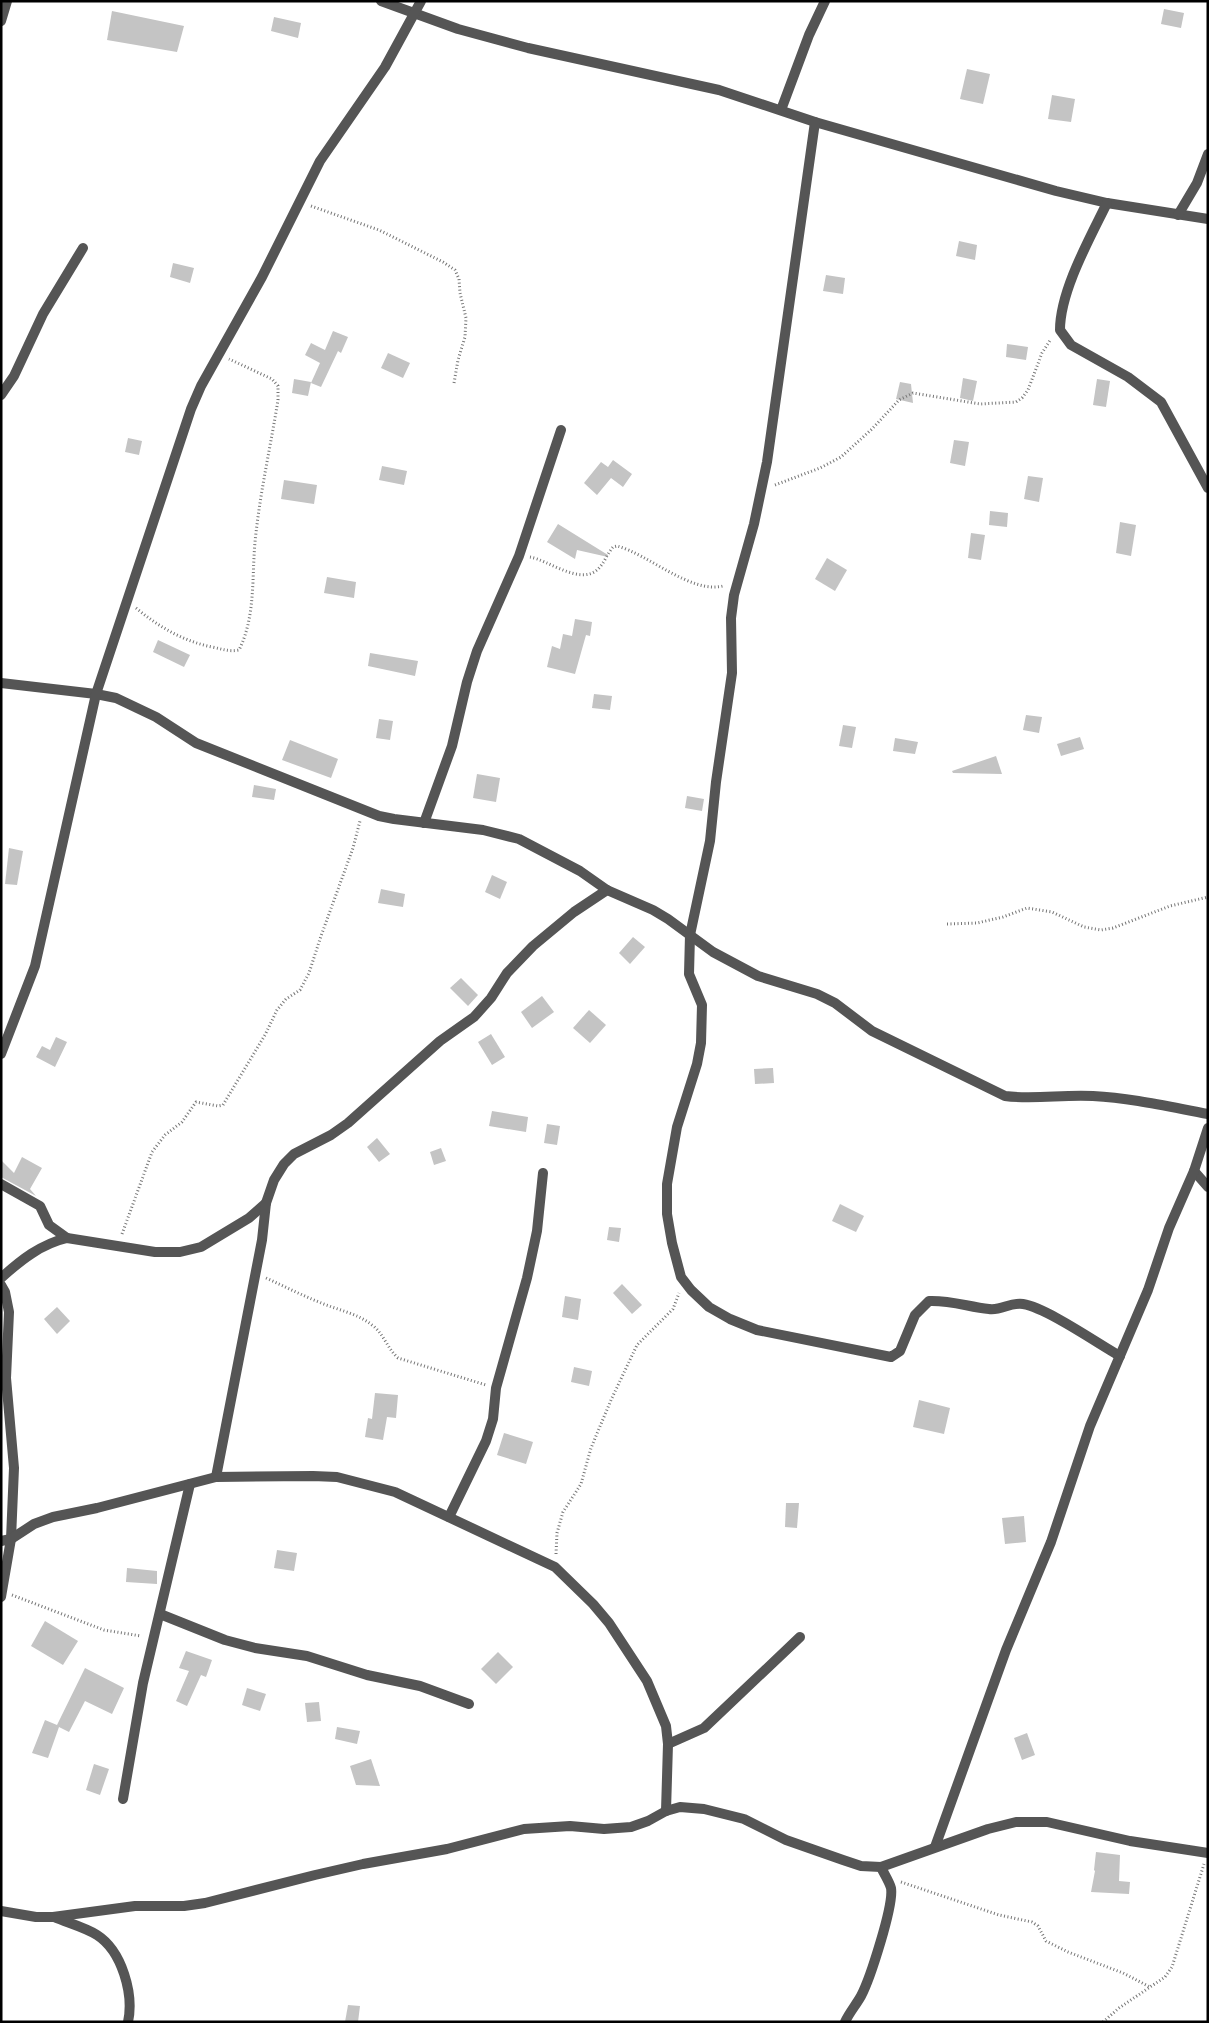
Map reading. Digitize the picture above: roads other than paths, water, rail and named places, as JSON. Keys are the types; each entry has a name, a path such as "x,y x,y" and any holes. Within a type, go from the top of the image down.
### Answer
{"street":[{"path":"1,21 7,1"},
{"path":"381,1 458,29 528,48 719,90 815,122 1056,191 1107,203 1178,216 1208,219"},
{"path":"1,1054 35,966 96,694 188,418 201,386 262,277 320,161 385,67 421,1"},
{"path":"780,110 809,35 825,1"},
{"path":"815,122 760,496 737,582 731,618 732,673 716,782 710,840 690,935 688,966 691,981 702,1005 702,1028 697,1064 677,1127 667,1184 669,1223 681,1277 691,1290 709,1307 730,1319 757,1330 874,1355 895,1356 900,1351 915,1315 921,1307 929,1301 942,1300 992,1310 1014,1303 1030,1306 1044,1312 1120,1356"},
{"path":"1178,216 1197,183 1208,154"},
{"path":"1107,203 1080,260 1064,302 1060,330 1071,345 1128,378 1162,402 1208,488"},
{"path":"1,395 14,376 43,314 83,248"},
{"path":"424,823 452,746 467,682 478,651 520,556 562,430"},
{"path":"1,683 116,698 134,706 208,748 394,820 483,830 519,839 580,871 607,890 653,910 713,952 758,976 817,994 834,1003 872,1031 1005,1096 1024,1099 1092,1096 1143,1102 1208,1114"},
{"path":"216,1477 262,1240 266,1203 274,1180 284,1164 294,1154 331,1135 348,1123 440,1041 474,1017 491,998 507,974 533,946 574,912 607,890"},
{"path":"935,1848 1006,1650 1051,1542 1090,1426 1148,1290 1169,1228 1194,1171 1208,1128"},
{"path":"1194,1171 1208,1187"},
{"path":"449,1517 486,1441 493,1419 496,1388 535,1241 543,1173"},
{"path":"1,1184 40,1206 49,1225 68,1238"},
{"path":"1,1278 20,1261 55,1240 68,1238 118,1244 156,1252 180,1252 201,1247 249,1218 266,1203"},
{"path":"1,1286 9,1312 6,1378 14,1468 2,1594"},
{"path":"6,1540 34,1524 53,1517 97,1508 216,1477 282,1475 337,1478 395,1492 555,1567 593,1604 609,1623 647,1681 666,1726 668,1744 666,1810"},
{"path":"123,1799 153,1638 190,1484"},
{"path":"160,1614 225,1640 255,1648 307,1656 367,1675 420,1686 469,1704"},
{"path":"668,1744 704,1728 800,1637"},
{"path":"1,1911 36,1917 53,1917 136,1906 184,1906 205,1903 315,1874 447,1849 524,1829 562,1826 604,1829 631,1827 648,1822 666,1810 680,1807 724,1813 744,1819 786,1840 861,1866 883,1871 935,1848 988,1829 1016,1822 1047,1822 1130,1841 1208,1853"},
{"path":"845,2022 864,1988 883,1933 891,1887 883,1871"},
{"path":"53,1917 97,1935 112,1950 120,1965 130,2002 128,2022"}]}
